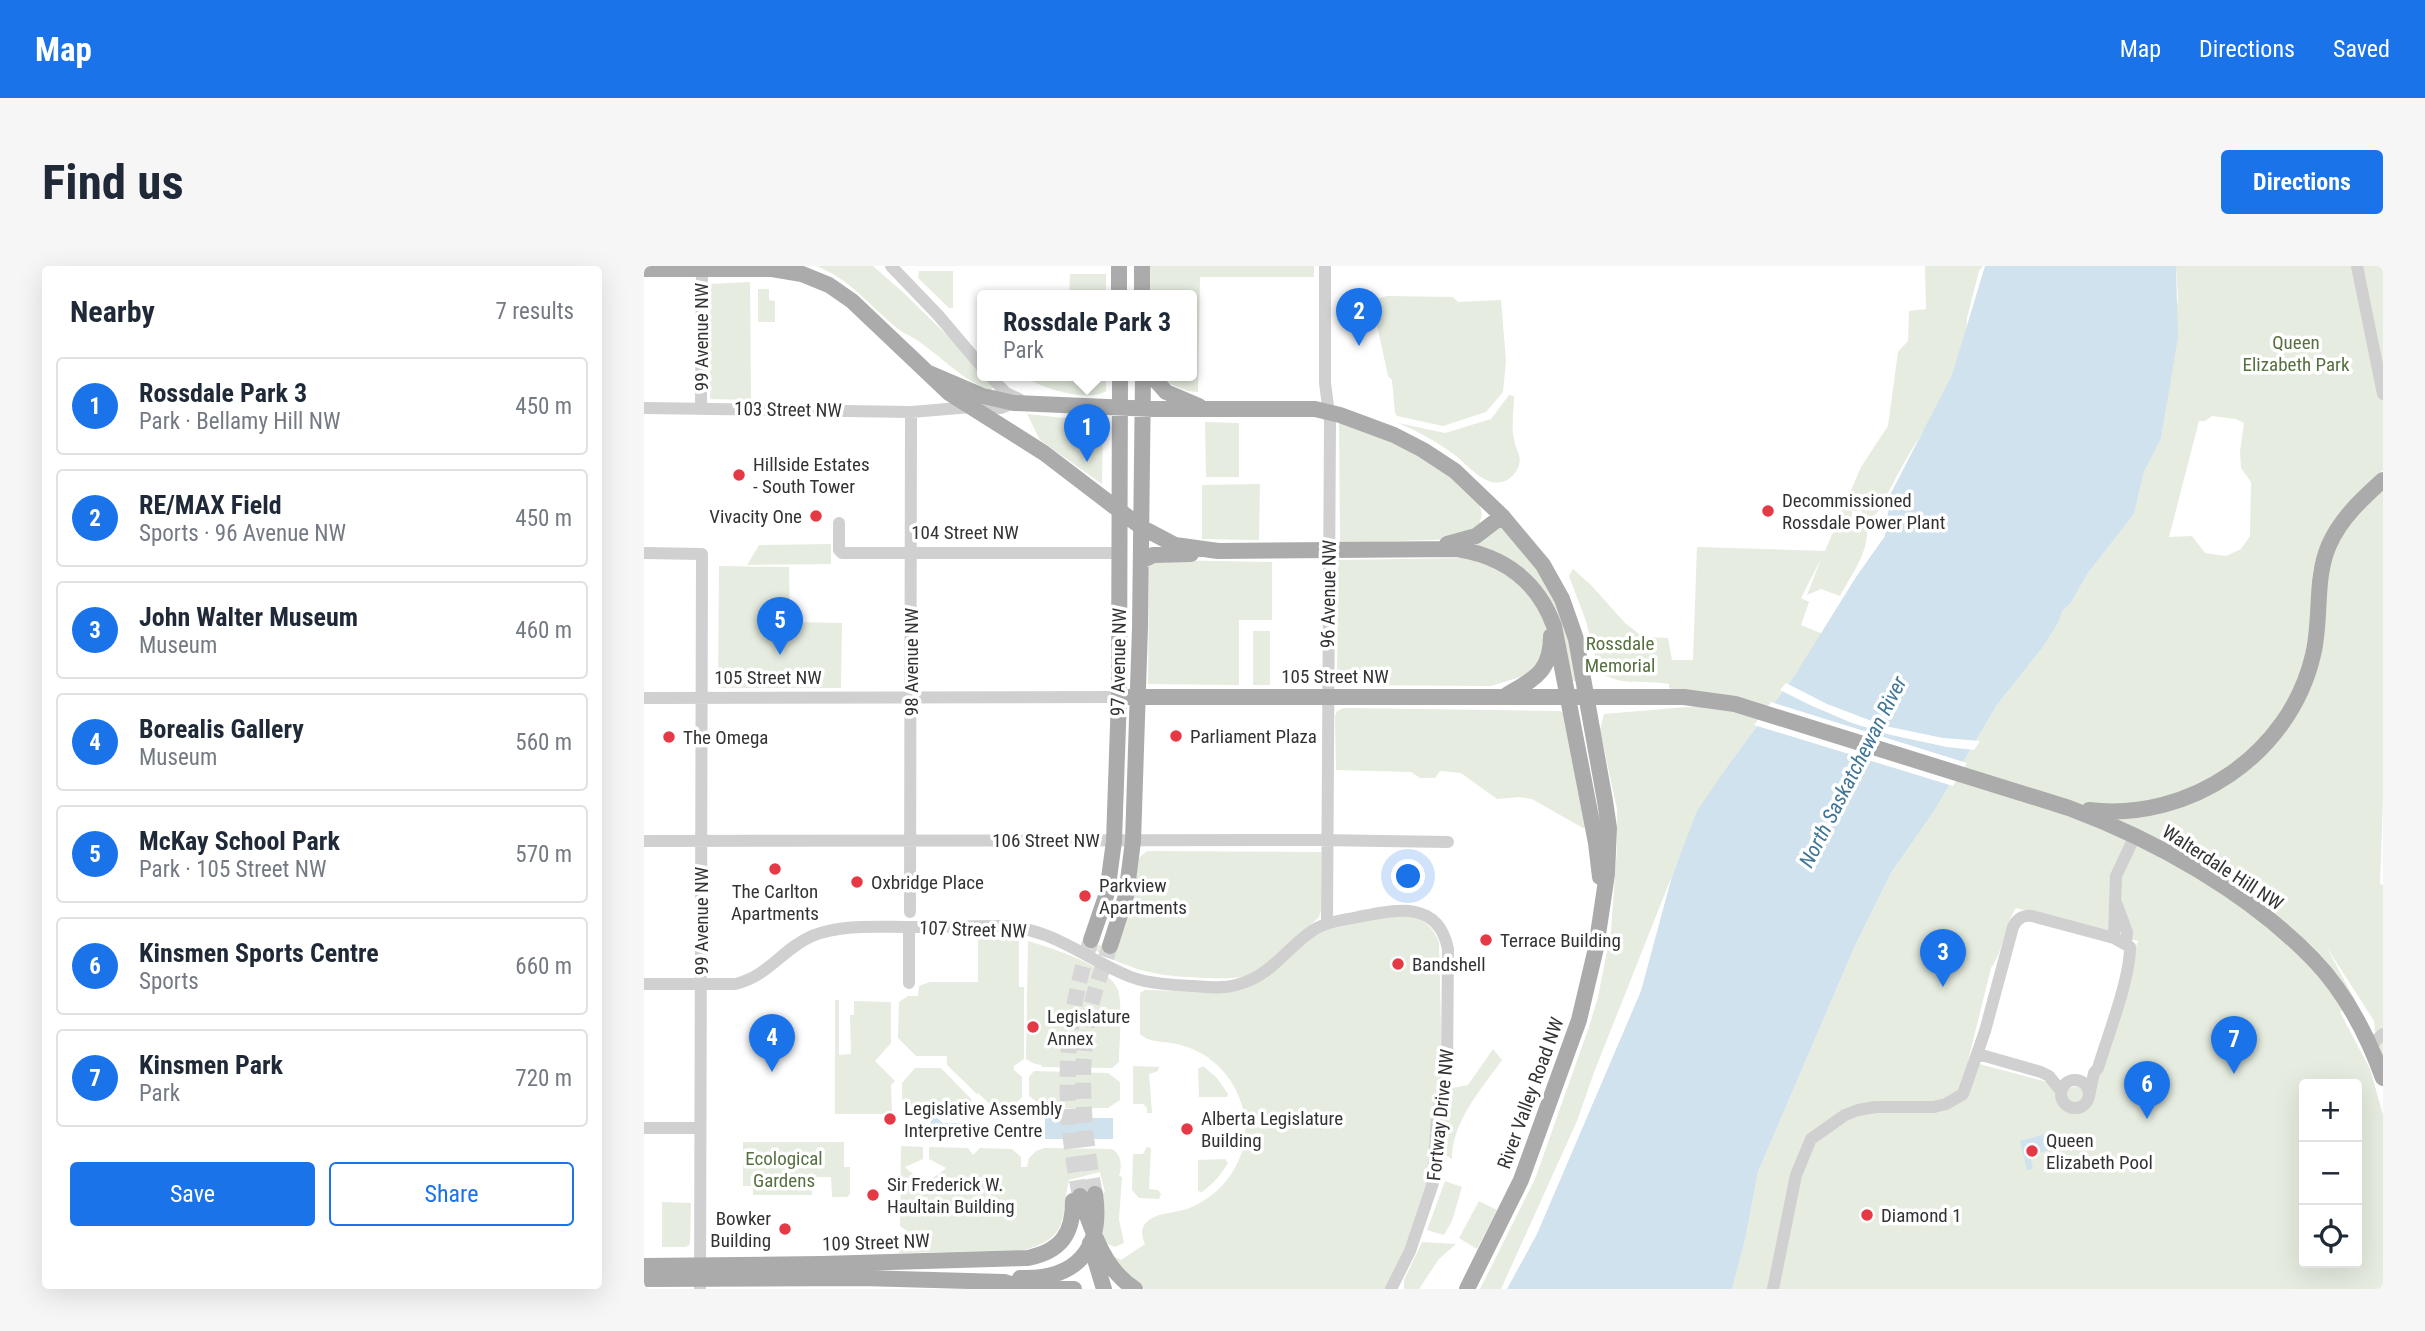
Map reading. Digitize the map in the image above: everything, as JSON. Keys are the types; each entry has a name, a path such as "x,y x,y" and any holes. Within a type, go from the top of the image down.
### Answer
{"main road":[{"path":"1119,266 1119,290"},
{"path":"1142,266 1142,290"},
{"path":"644,270 782,270 821,281 838,289 949,393 1050,457 1141,527 1175,545 1218,551"},
{"name":"River Valley Road NW","path":"929,373 983,396 1014,403 1143,409 1328,411 1394,435 1455,471 1478,490 1543,565 1562,599 1576,639 1608,828 1607,874 1596,948 1585,996 1556,1086 1521,1180 1467,1289"},
{"name":"97 Avenue NW","path":"1091,940 1107,893 1114,841 1119,697 1119,381"},
{"name":"97 Avenue NW","path":"1110,946 1126,896 1133,841 1142,561 1143,381"},
{"path":"1156,381 1166,392 1208,410"},
{"path":"2069,808 2123,811 2181,800 2207,789 2236,771 2272,737 2296,702 2313,657 2321,574 2328,548 2340,524 2383,480"},
{"path":"1478,490 1486,512 1481,533"},
{"path":"1142,561 1153,555 1218,551 1431,549 1466,540 1481,533 1502,516"},
{"name":"River Valley Road NW","path":"1431,549 1465,550 1501,562 1529,582 1550,616 1558,642 1596,843 1602,901"},
{"path":"1504,697 1531,681 1544,668 1551,648 1550,616"},
{"name":"105 Street NW","path":"1119,697 1684,697 1718,701 2012,790"},
{"name":"Walterdale Hill NW","path":"2012,790 2106,822 2169,854 2225,889 2286,934 2313,960 2340,993 2371,1046 2383,1078"},
{"name":"109 Street NW","path":"644,1266 700,1278 1028,1258 1048,1252 1064,1237 1083,1197 1093,1241"},
{"path":"1004,1282 1056,1273 1078,1261 1093,1241"},
{"path":"1093,1241 1104,1289"},
{"path":"1093,1241 1118,1274 1135,1289"},
{"name":"109 Street NW","path":"644,1279 862,1278 1004,1282 1020,1287 1074,1289"}],"street":[{"name":"96 Avenue NW","path":"1325,266 1325,373 1330,422 1327,923"},
{"path":"2357,266 2383,394"},
{"name":"99 Avenue NW","path":"701,408 702,268"},
{"path":"900,269 977,361"},
{"path":"995,381 1006,393 1033,404"},
{"name":"103 Street NW","path":"644,408 911,412 971,407 1001,408 1014,403"},
{"name":"103 Street NW","path":"932,411 974,414 988,418"},
{"name":"98 Avenue NW","path":"910,912 911,412"},
{"name":"104 Street NW","path":"839,523 839,550 842,553 1119,553"},
{"name":"99 Avenue NW","path":"644,553 702,554 700,1278"},
{"name":"105 Street NW","path":"644,698 1119,697"},
{"path":"2113,938 2116,876 2134,836"},
{"name":"106 Street NW","path":"644,841 1448,842"},
{"path":"2114,898 2127,932 2126,944"},
{"name":"Fortway Drive NW","path":"1327,923 1394,910 1414,911 1437,925 1448,950 1447,1072 1437,1116 1433,1183 1410,1251 1391,1289"},
{"path":"1773,1289 1796,1175 1811,1139 1844,1115 1858,1110 1876,1107 1934,1107 1946,1104 1963,1094 1978,1054 2010,934 2017,920 2023,916 2032,916 2113,938 2130,947 2130,956 2098,1068 2085,1104 2073,1108 2065,1104 2062,1091 2049,1076 2041,1072 1978,1054"},
{"name":"107 Street NW","path":"644,984 735,984 746,981 760,975 798,944 827,931 842,928 999,926 1023,928 1063,942 1136,979 1222,988 1256,978 1309,933 1327,923"},
{"path":"909,927 909,983"},
{"path":"2371,1046 2383,1034"},
{"path":"2062,1091 2066,1083 2094,1073"},
{"path":"2077,1080 2087,1087 2089,1096"},
{"path":"644,1128 700,1128"}],"green space":[{"path":"816,266 873,266 977,365 977,381 991,381 994,386 991,390 960,374 925,346 899,330 849,285"},
{"path":"1150,266 1314,266 1314,277 1200,277 1198,392 1187,391 1164,381 1197,381 1197,290 1149,290"},
{"name":"Rossdale Memorial","path":"1925,266 1983,266 1979,271 1967,318 1966,341 1957,366 1877,513 1867,520 1867,514 1862,514 1862,511 1852,511 1851,530 1867,527 1867,536 1859,563 1840,596 1821,589 1807,595 1821,559 1801,598 1809,602 1801,625 1823,634 1729,764 1696,815 1577,1121 1501,1289 1480,1289 1535,1179 1598,997 1611,931 1617,848 1617,809 1600,730 1604,714 1699,706 1669,688 1669,684 1623,681 1606,676 1598,670 1586,621 1569,576 1573,569 1625,623 1643,637 1668,638 1672,660 1693,660 1697,547 1825,551 1861,467 1888,426 1898,352 1908,341 1909,311 1926,309"},
{"name":"Queen Elizabeth Park","path":"2176,266 2383,266 2383,470 2347,504 2328,530 2312,578 2352,516 2383,489 2383,799 2380,884 2383,885 2383,1068 2377,1048 2374,1021 2326,946 2355,1000 2340,1012 2370,1069 2383,1115 2383,1289 1732,1289 1758,1172 1854,948 1891,873 1934,811 1997,705 2043,647 2063,610 2070,604 2088,573 2134,514 2144,472 2161,439 2178,297","holes":["2212,416 2236,419 2244,423 2240,452 2241,468 2251,482 2250,536 2241,549 2226,556 2205,553 2192,536 2169,537 2199,421 2205,421","2016,908 2138,941 2087,1084 2070,1088 1968,1061 1991,968"]},
{"path":"919,271 953,271 953,308 949,308 918,278"},
{"path":"1070,274 1106,274 1106,290 1069,290"},
{"path":"750,282 751,400 710,399 710,284"},
{"path":"758,289 769,289 769,300 775,301 775,322 758,322"},
{"path":"1387,296 1453,297 1458,302 1501,300 1506,361 1503,392 1486,412 1443,426 1397,416 1392,380 1388,376 1374,311 1377,299"},
{"path":"1031,381 1106,381 1106,391 1077,395"},
{"path":"1509,395 1514,396 1513,434 1520,461 1514,474 1503,482 1485,479 1455,455 1398,423 1445,433 1491,419"},
{"path":"1027,414 1103,422 1102,484 1040,440"},
{"path":"1339,420 1381,435 1454,476 1479,502 1482,514 1479,526 1457,539 1340,543"},
{"path":"1205,422 1239,423 1239,477 1206,477"},
{"path":"1260,484 1259,540 1202,539 1202,485"},
{"path":"1501,525 1538,567 1562,611 1578,681 1571,681 1554,611 1471,545"},
{"path":"831,544 831,564 747,565 759,545"},
{"path":"1467,558 1490,564 1526,589 1544,618 1547,634 1539,667 1523,676 1491,686 1337,685 1338,560"},
{"path":"1151,562 1272,562 1272,620 1239,620 1239,685 1148,684 1149,567"},
{"path":"719,566 789,567 790,622 842,623 841,688 718,688"},
{"path":"1253,631 1270,631 1270,685 1253,685"},
{"path":"1344,708 1565,713 1586,827 1583,828 1532,799 1497,799 1461,773 1440,771 1435,778 1420,778 1411,772 1336,770 1335,716 1337,711"},
{"path":"1147,851 1321,852 1319,917 1271,962 1243,977 1171,976 1129,966 1084,944 1086,941 1119,951 1116,949 1139,858"},
{"path":"1388,916 1413,917 1425,922 1439,942 1442,1067 1428,1184 1420,1216 1386,1289 1145,1289 1135,1282 1111,1255 1121,1260 1145,1244 1143,1228 1153,1217 1190,1208 1218,1189 1238,1163 1245,1131 1239,1097 1220,1068 1193,1049 1150,1040 1140,1034 1140,993 1145,990 1227,992 1265,977 1313,937 1326,930"},
{"path":"978,936 1019,938 1019,987 1024,987 1024,1059 1014,1066 1014,1070 1022,1077 1022,1097 1013,1106 991,1105 947,1065 947,1056 916,1056 898,1038 899,1002 908,996 918,996 919,986 930,982 978,982"},
{"path":"1028,941 1079,959 1113,981 1118,990 1121,1015 1119,1062 1112,1068 1042,1067 1026,1059"},
{"path":"835,1000 839,1000 839,1055 851,1054 850,1015 854,1015 854,1001 891,1002 891,1043 875,1061 895,1081 891,1085 892,1114 835,1114"},
{"path":"1493,1049 1502,1060 1462,1119 1453,1145 1452,1159 1442,1153 1443,1117 1452,1088 1468,1085"},
{"path":"1133,1066 1159,1067 1158,1071 1149,1074 1152,1113 1147,1113 1143,1104 1133,1104"},
{"path":"1203,1066 1217,1078 1228,1094 1227,1097 1199,1097 1198,1069"},
{"path":"915,1068 941,1068 972,1100 964,1107 902,1107 902,1083"},
{"path":"1034,1071 1108,1073 1120,1082 1120,1100 1108,1108 1046,1108 1029,1096 1029,1077"},
{"name":"Ecological Gardens","path":"743,1142 844,1142 844,1167 850,1167 850,1194 847,1197 832,1197 831,1177 813,1177 812,1195 753,1195 753,1186 743,1186"},
{"path":"901,1146 923,1147 923,1159 905,1167 916,1176 926,1179 946,1168 929,1159 929,1147 968,1148 973,1155 980,1148 1012,1149 1021,1157 1021,1167 1027,1167 1029,1158 1044,1148 1112,1149 1118,1154 1121,1168 1119,1219 1124,1243 1115,1247 1105,1243 1101,1195 1105,1192 1100,1172 1069,1180 1061,1224 1050,1239 1040,1245 1025,1250 899,1253 899,1247 910,1233 900,1226"},
{"path":"1147,1147 1151,1148 1149,1189 1158,1190 1161,1194 1159,1199 1139,1198 1132,1190 1133,1154 1143,1154"},
{"path":"1225,1159 1228,1163 1220,1175 1202,1192 1198,1191 1198,1160"},
{"path":"1445,1181 1462,1187 1452,1221 1444,1235 1427,1230"},
{"path":"1479,1201 1497,1210 1477,1249 1459,1238"},
{"path":"662,1202 691,1203 690,1244 686,1247 662,1247"},
{"path":"1422,1242 1456,1244 1439,1259 1419,1289 1404,1289 1404,1280"}],"water":[{"name":"North Saskatchewan River","path":"1985,266 2176,266 2178,337 2161,439 2144,472 2134,514 2088,573 2070,604 2063,610 2043,647 1997,705 1934,811 1891,873 1854,948 1758,1172 1732,1289 1507,1289 1537,1234 1641,991 1672,876 1697,811 1795,675 1885,536 1890,495 1952,375"},
{"path":"931,1117 936,1117 943,1123 960,1123 969,1128 969,1138 930,1134"},
{"path":"1045,1118 1113,1118 1113,1139 1045,1139"},
{"path":"2049,1133 2053,1149 2030,1155 2033,1169 2027,1170 2020,1141"}],"pier":[{"path":"1786,683 1827,704 1885,726 1943,738 1980,741 1974,750 1891,735 1852,723 1780,690"},
{"path":"1771,702 1967,763 1953,786 1754,725"}],"tunnel":[{"path":"1080,1196 1070,1131 1068,1069 1074,1007 1090,943"},
{"path":"1095,1194 1087,1148 1083,1098 1084,1048 1092,1002 1110,946"}],"place":[{"name":"RE/MAX Field","path":"1359,346"},
{"name":"Rossdale Park 3","path":"1087,462"},
{"name":"Hillside Estates - South Tower","path":"739,475"},
{"name":"Decommissioned Rossdale Power Plant","path":"1768,511"},
{"name":"Vivacity One","path":"816,516"},
{"name":"McKay School Park","path":"780,655"},
{"name":"Parliament Plaza","path":"1176,736"},
{"name":"The Omega","path":"669,737"},
{"name":"The Carlton Apartments","path":"775,869"},
{"name":"Oxbridge Place","path":"857,882"},
{"name":"Parkview Apartments","path":"1085,896"},
{"name":"Terrace Building","path":"1486,940"},
{"name":"Bandshell","path":"1398,964"},
{"name":"John Walter Museum","path":"1943,987"},
{"name":"Legislature Annex","path":"1033,1027"},
{"name":"Borealis Gallery","path":"772,1072"},
{"name":"Kinsmen Park","path":"2234,1074"},
{"name":"Legislative Assembly Interpretive Centre","path":"890,1119"},
{"name":"Kinsmen Sports Centre","path":"2147,1119"},
{"name":"Alberta Legislature Building","path":"1187,1129"},
{"name":"Queen Elizabeth Pool","path":"2032,1151"},
{"name":"Sir Frederick W. Haultain Building","path":"873,1195"},
{"name":"Diamond 1","path":"1867,1215"},
{"name":"Bowker Building","path":"785,1229"}]}
